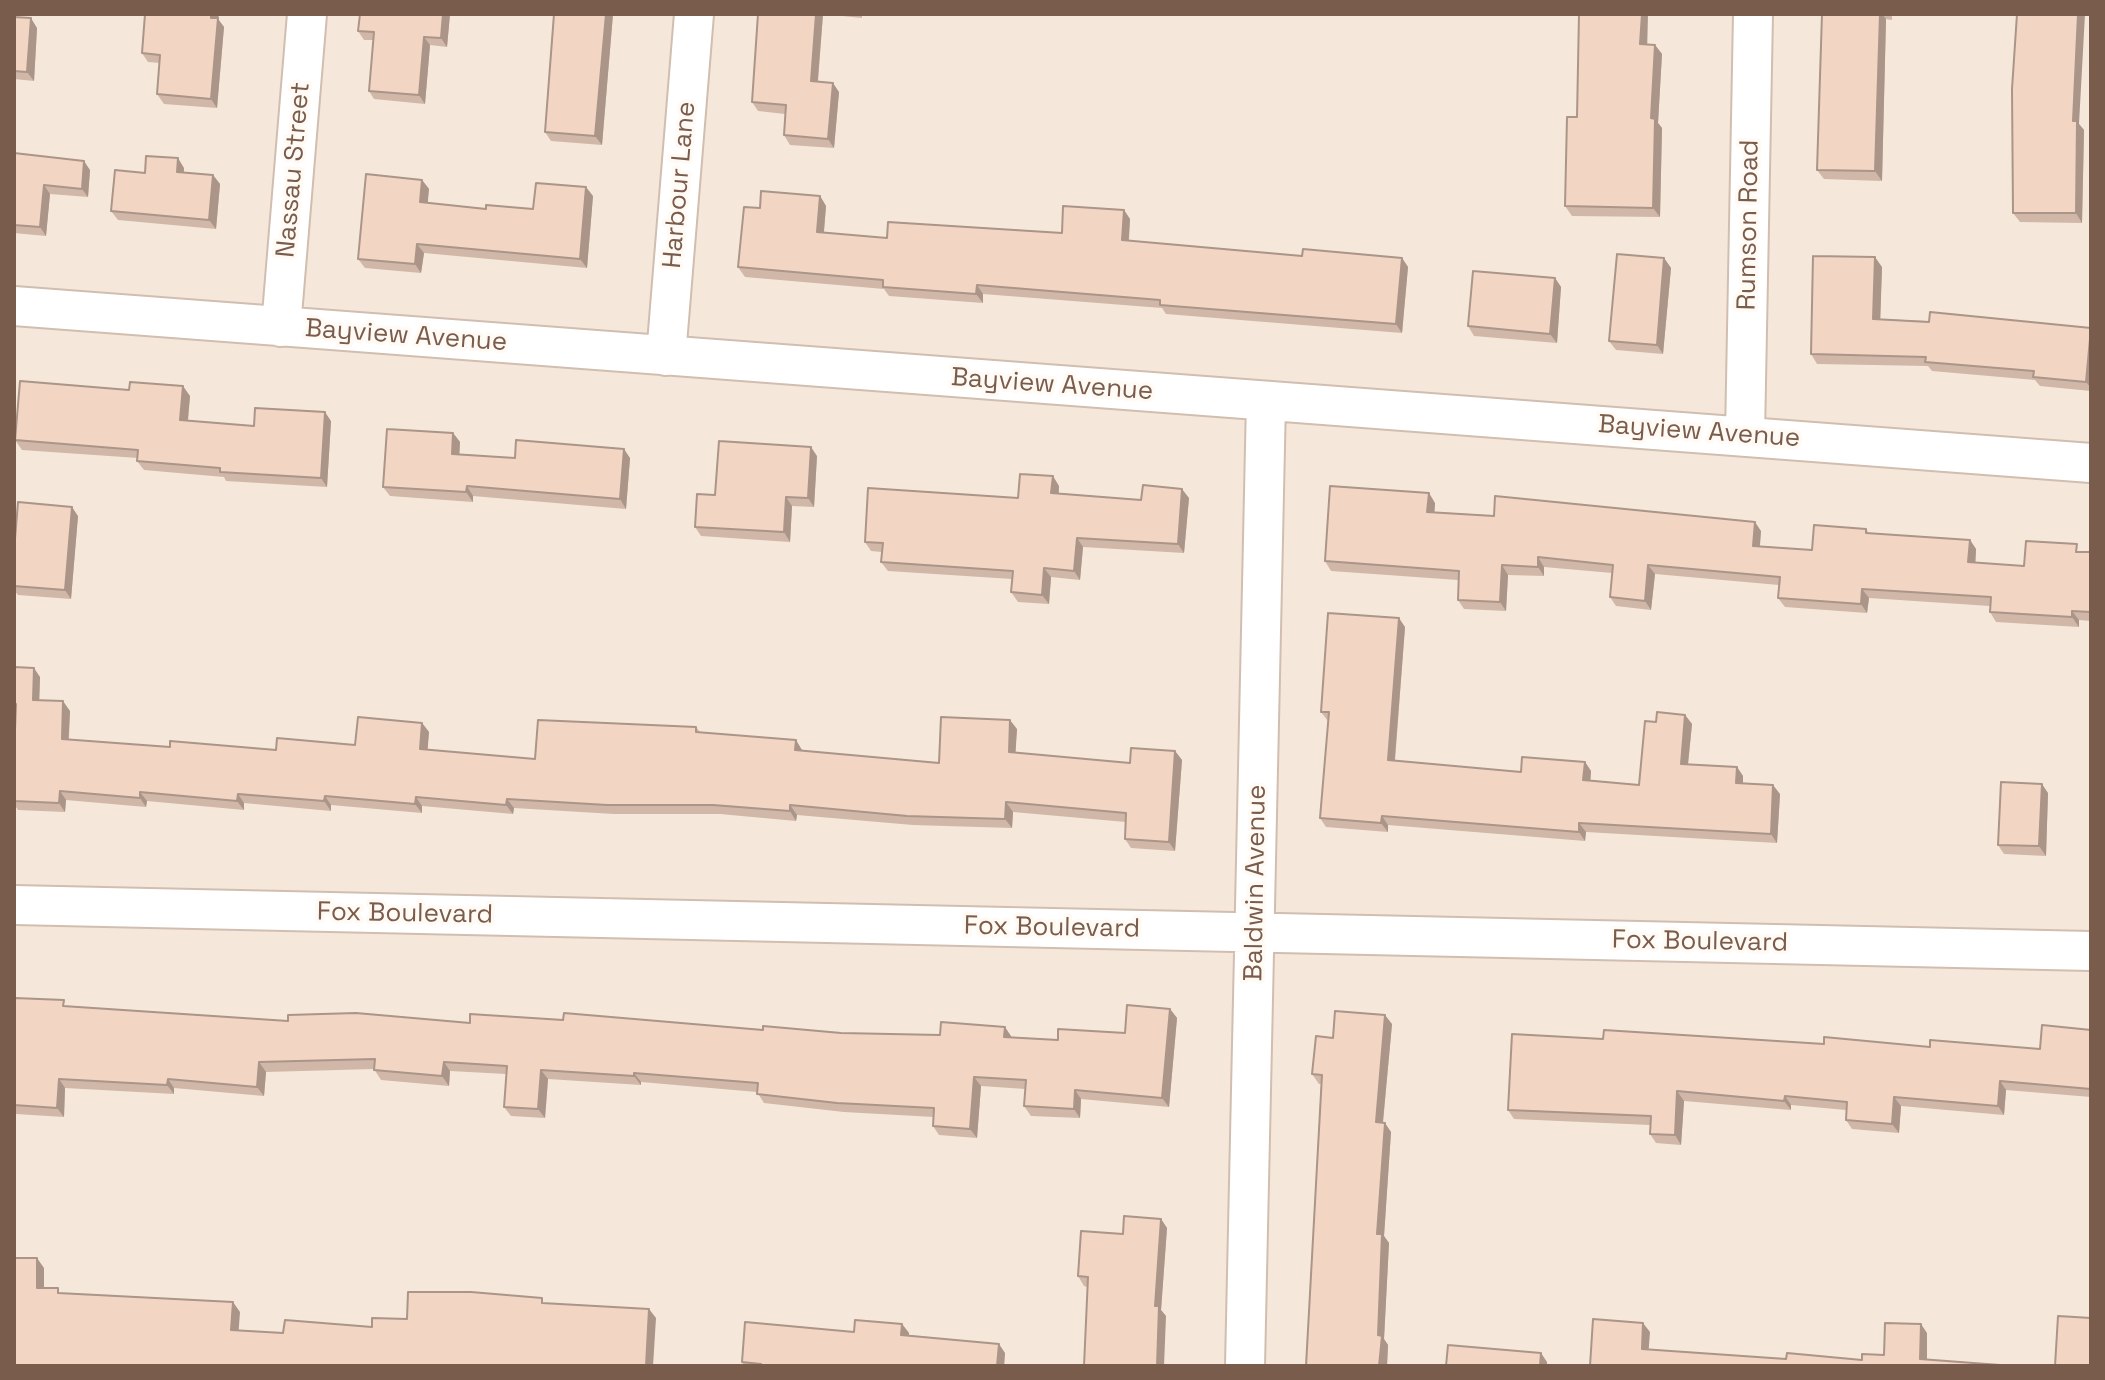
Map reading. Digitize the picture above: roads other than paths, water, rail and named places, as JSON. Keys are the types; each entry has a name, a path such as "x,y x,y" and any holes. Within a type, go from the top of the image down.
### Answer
{"street":[{"name":"Nassau Street","path":"281,327 307,14"},
{"name":"Harbour Lane","path":"666,356 694,14"},
{"name":"Rumson Road","path":"1745,435 1753,14"},
{"name":"Bayview Avenue","path":"14,306 2091,463"},
{"name":"Baldwin Avenue","path":"1245,1366 1266,401"},
{"name":"Fox Boulevard","path":"14,905 2091,951"}]}
